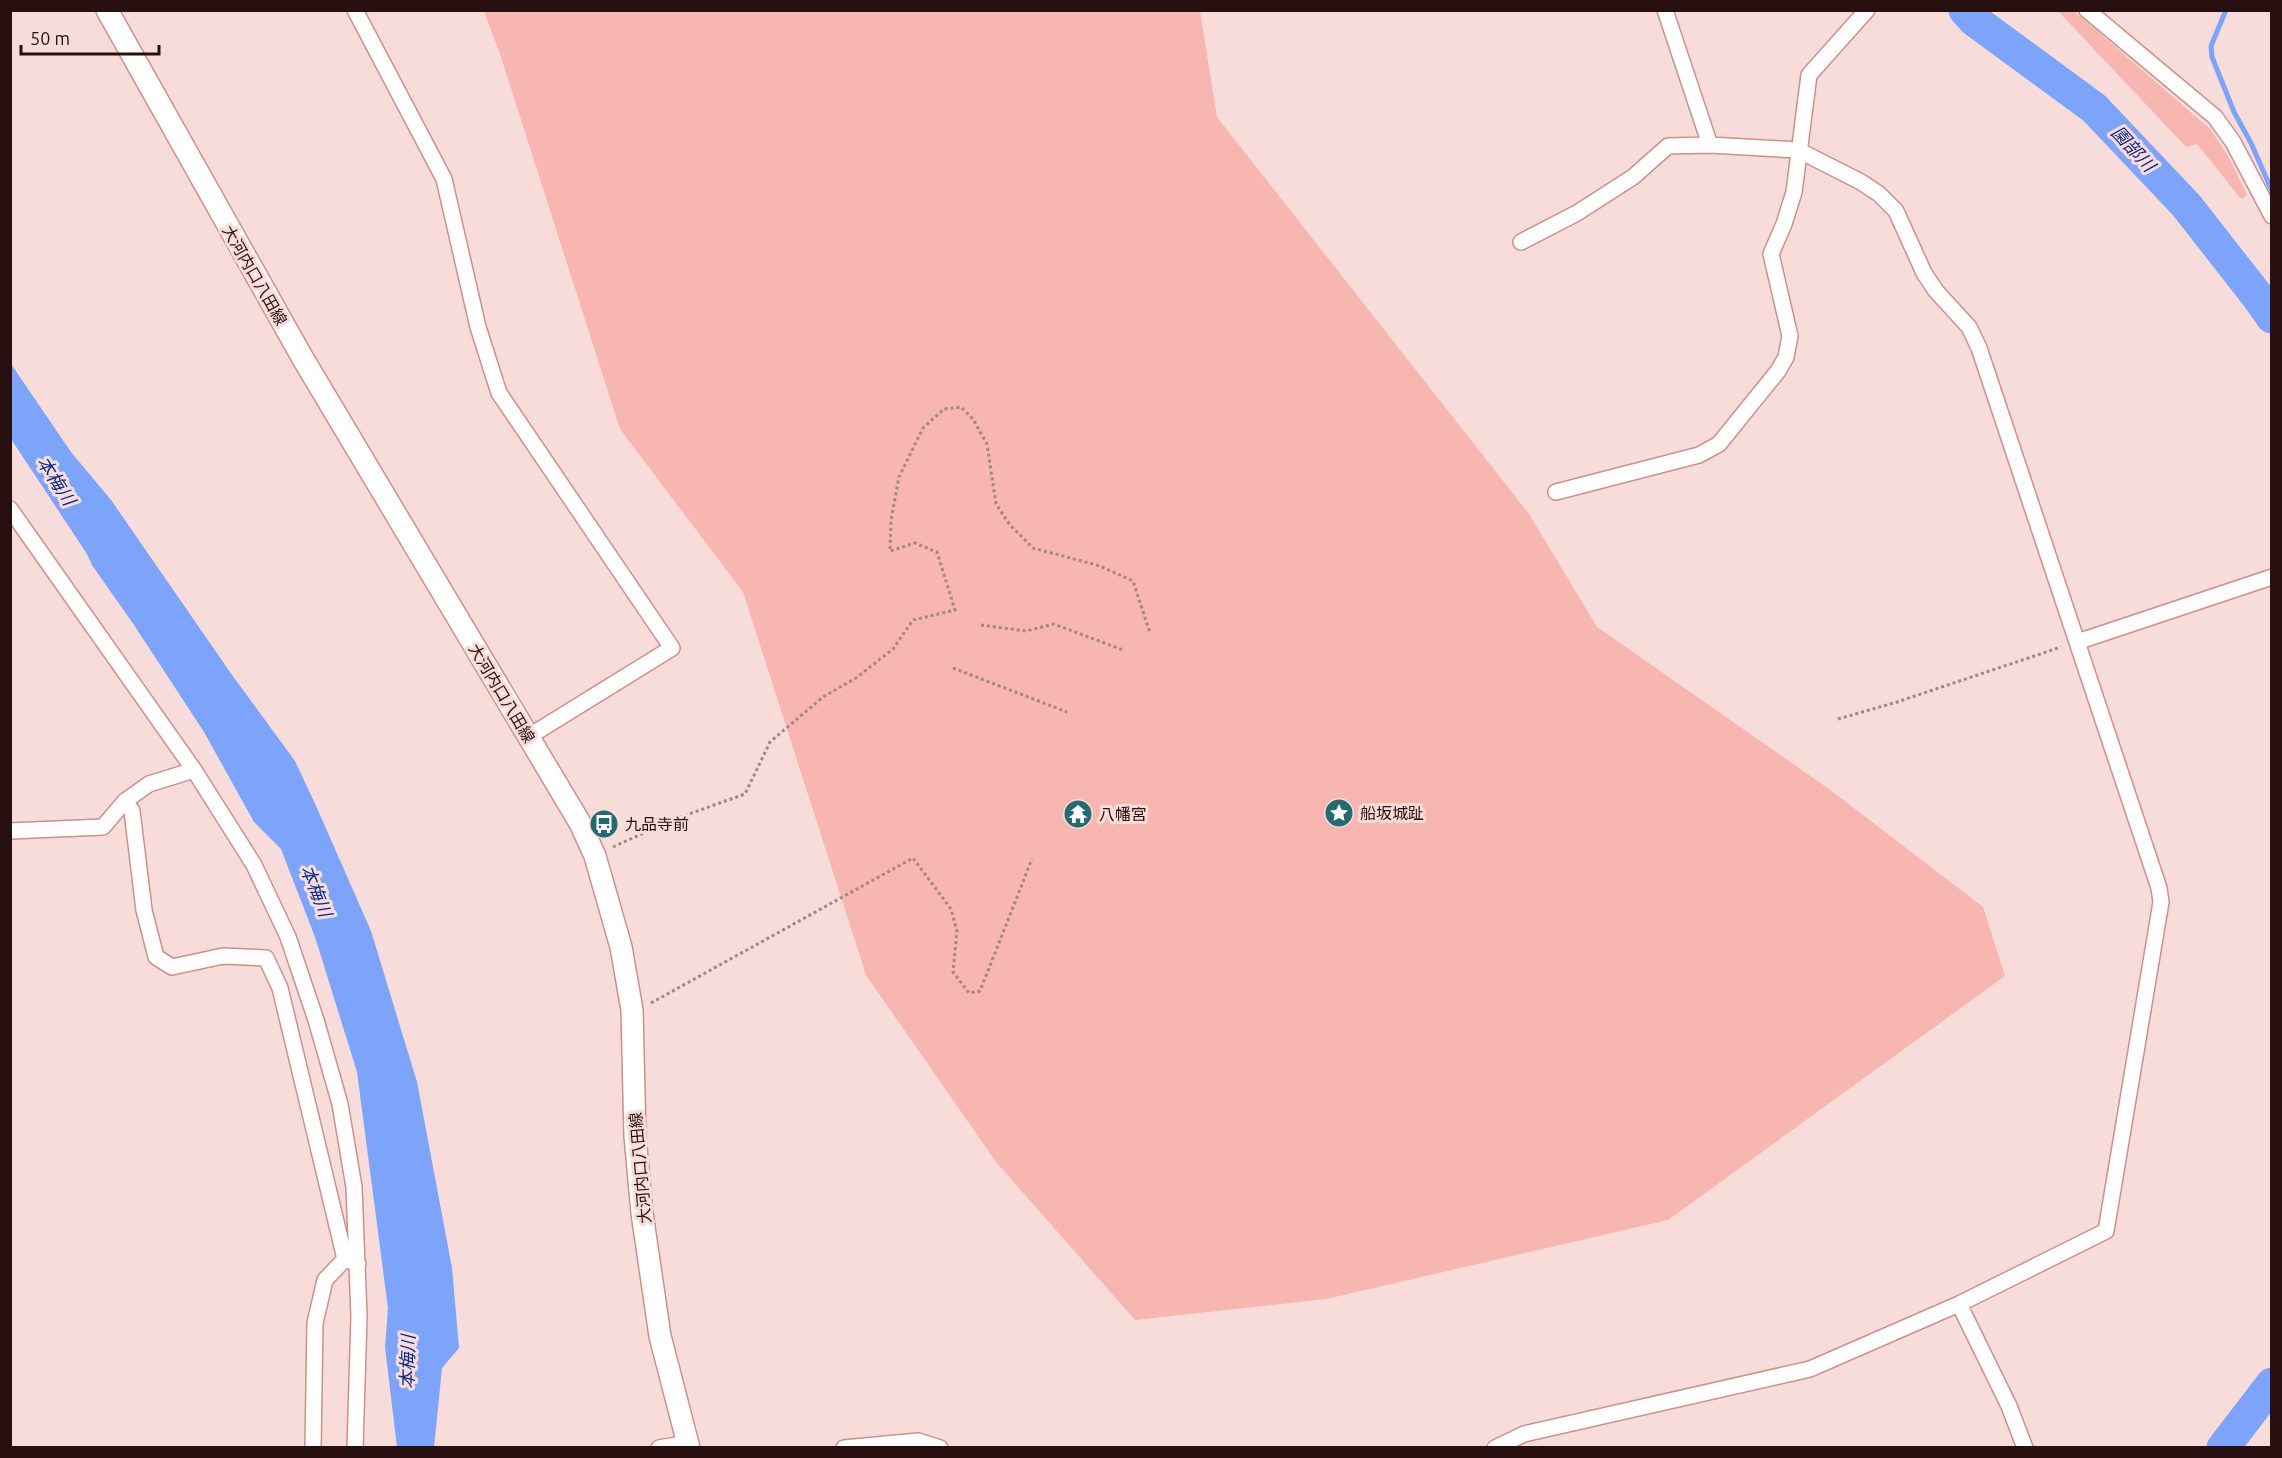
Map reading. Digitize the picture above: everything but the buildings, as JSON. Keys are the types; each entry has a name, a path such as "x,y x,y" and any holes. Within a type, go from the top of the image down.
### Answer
{"main road":[{"name":"大河内口八田線","path":"112,12 296,347 580,823 595,856 621,947 632,1010 635,1136 642,1213 660,1336 688,1445"}],"street":[{"path":"355,10 444,179 478,327 499,393 672,648 528,737"},
{"path":"1665,10 1710,145"},
{"path":"1556,492 1699,455 1719,444 1778,371 1786,357 1790,336 1771,254 1794,192 1809,75 1867,10"},
{"path":"2087,10 2215,117 2233,142 2271,216"},
{"path":"1495,1448 1524,1434 1810,1369 1959,1304 2106,1231 2161,902 2159,888 1979,348 1969,327 1936,291 1924,273 1896,211 1879,194 1861,182 1798,150 1710,145 1668,146 1633,177 1577,213 1521,242"},
{"path":"10,509 194,770 254,865 288,937 316,1020 340,1104 354,1187 351,1262 355,1448"},
{"path":"2077,642 2271,577"},
{"path":"10,831 103,827 125,801 148,784 194,770"},
{"path":"125,801 132,811 144,910 156,957 172,967 223,956 266,958 280,988 351,1262"},
{"path":"313,1448 315,1323 325,1280 351,1262"},
{"path":"1959,1304 2009,1406 2025,1448"},
{"path":"844,1448 918,1441 940,1448"},
{"path":"659,1448 688,1445"}],"path":[{"path":"595,856 672,820 745,794 770,742 823,698 856,678 893,649 913,620 955,610 937,552 915,543 890,550 891,520 899,477 923,428 944,409 961,407 973,419 987,444 996,504 1010,525 1033,548 1100,566 1133,581 1150,633"},
{"path":"981,625 1026,631 1054,624 1123,650"},
{"path":"1838,719 1897,702 2077,642"},
{"path":"953,668 1067,712"},
{"path":"632,1010 657,1001 914,858 951,909 957,931 953,972 969,993 980,990 1032,859"}],"shaded area":[{"path":"484,11 1200,11 1217,117 1529,514 1597,627 1829,789 1983,907 2005,976 1668,1220 1326,1299 1135,1320 996,1162 866,975 743,592 620,429 500,54"},
{"path":"2058,11 2074,11 2210,129 2227,154 2247,195 2241,199 2197,144 2186,147"}],"water":[{"name":"本梅川","path":"11,364 71,452 111,500 232,675 295,761 371,931 417,1082 452,1268 459,1348 442,1368 434,1447 397,1447 385,1347 388,1308 357,1072 315,937 281,849 254,822 204,732 11,439"}],"waterway":[{"name":"園部川","path":"1965,10 1974,20 2094,108 2186,205 2272,317"},
{"path":"2226,10 2211,46 2212,57 2234,112 2251,143 2272,191"},
{"name":"園部川","path":"2223,1448 2272,1384"}],"place":[{"name":"船坂城趾","path":"1339,813"},
{"name":"八幡宮","path":"1078,814"},
{"name":"九品寺前","path":"604,824"}]}
